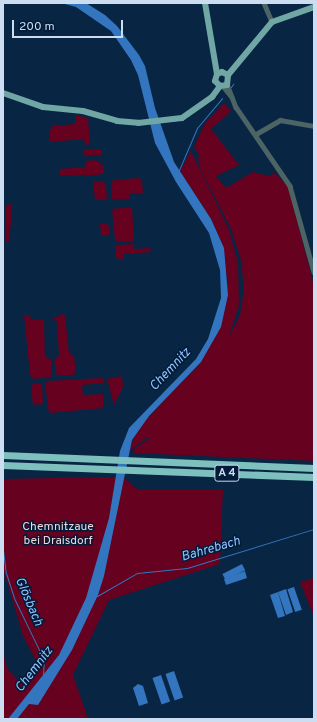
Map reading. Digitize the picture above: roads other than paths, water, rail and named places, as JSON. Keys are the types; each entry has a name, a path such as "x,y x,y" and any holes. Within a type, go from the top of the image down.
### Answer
{"highway":[{"name":"A 4","path":"3,455 314,468"},
{"name":"A 4","path":"3,465 314,478"}],"main road":[{"path":"3,93 43,107 83,111 122,122 143,123 166,121 188,115 222,85 223,74 215,64 205,3"},
{"path":"222,85 223,74 237,63 272,22 314,7"}],"street":[{"path":"264,3 272,22"},
{"path":"222,85 232,97 290,186 314,272"},
{"path":"256,134 280,120 314,126"}],"water":[{"path":"61,3 86,3 105,15 117,26 139,55 145,66 155,108 174,162 211,219 224,248 228,295 221,327 201,362 149,416 132,440 104,576 98,595 72,650 38,705 29,704 17,719 8,719 59,655 86,598 109,518 120,451 129,428 196,359 208,339 221,298 220,270 209,233 176,182 155,143 138,75 131,60 111,31 76,7"},
{"path":"242,564 245,570 226,580 222,574"},
{"path":"245,571 247,578 226,585 224,579"},
{"path":"294,587 302,610 295,612 287,589"},
{"path":"286,589 293,612 286,615 278,592"},
{"path":"278,592 285,616 278,618 270,595"},
{"path":"174,671 183,697 175,700 165,674"},
{"path":"161,675 170,701 162,704 152,678"},
{"path":"138,684 143,686 148,703 139,706 133,688"}],"waterway":[{"path":"179,170 197,128 222,98"},
{"name":"Bahrebach","path":"97,596 137,573 187,568 314,529"},
{"name":"Glösbach","path":"3,550 6,573 14,598 44,660 43,675"}],"water label":[{"name":"Chemnitz","path":"171,370"},
{"name":"Chemnitz","path":"35,670"}],"park label":[{"name":"Chemnitzaue bei Draisdorf","path":"58,535"}]}
